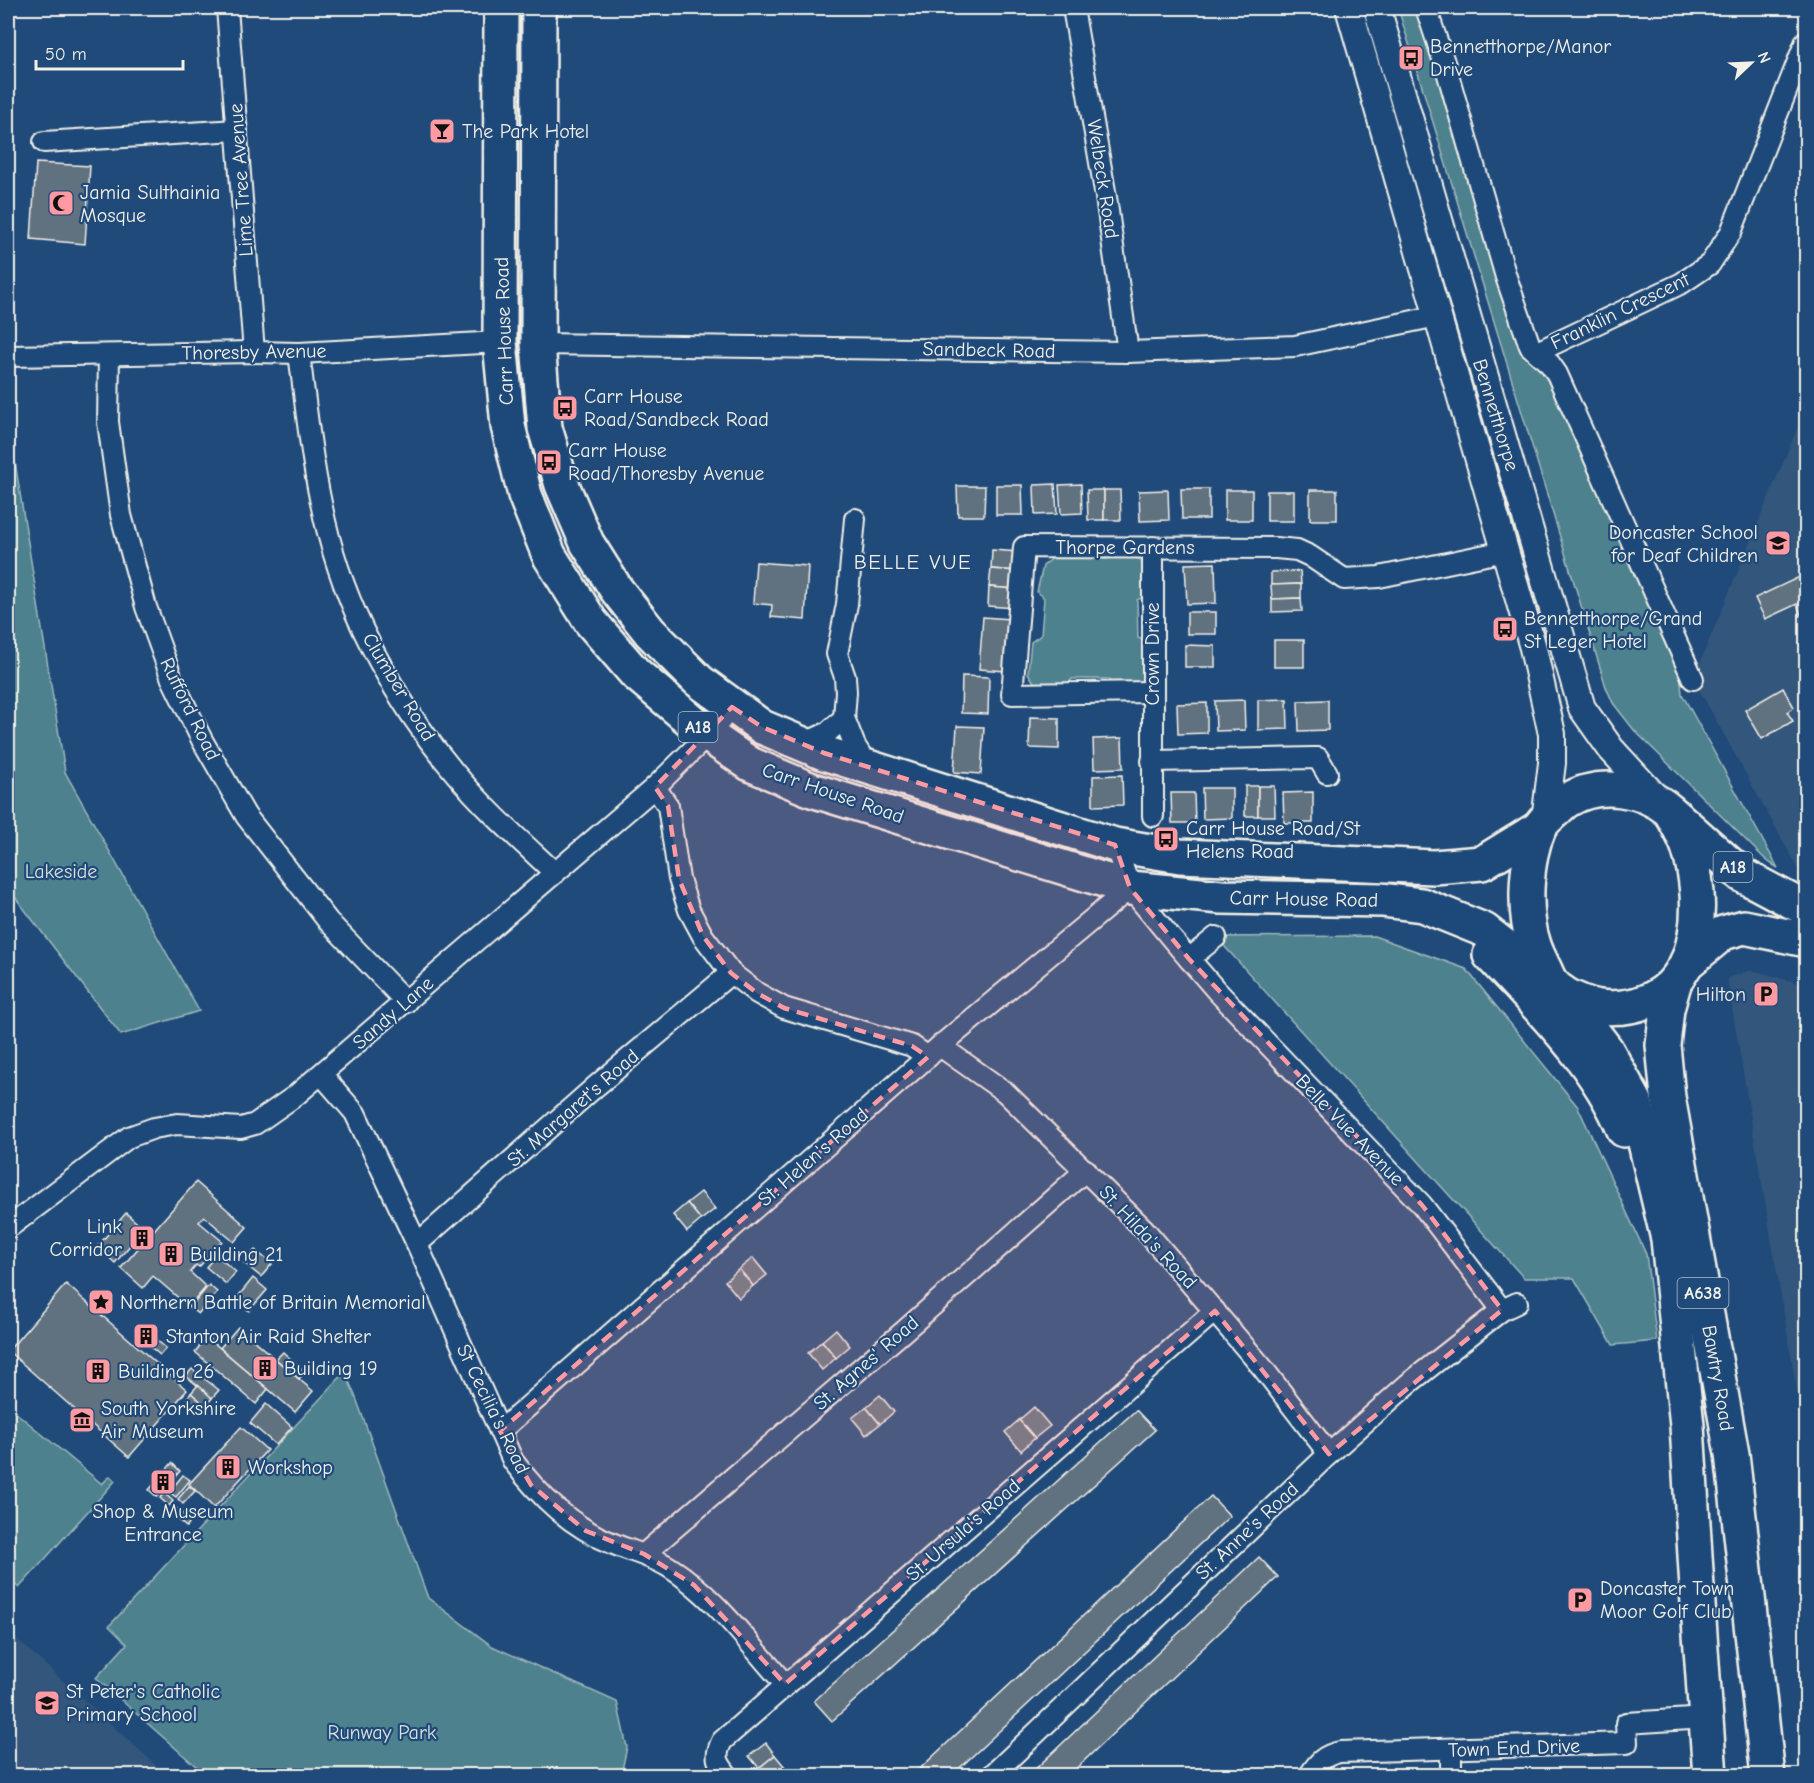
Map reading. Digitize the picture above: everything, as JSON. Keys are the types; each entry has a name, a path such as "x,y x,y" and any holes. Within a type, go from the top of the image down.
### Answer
{"highway":[{"name":"Carr House Road","path":"501,8 500,342 508,426 525,495 549,555 591,622 635,672 708,735 750,764 812,790 1130,888 1221,897 1382,900 1422,905 1484,930 1556,987"},
{"name":"Carr House Road","path":"539,8 538,344 545,428 562,485 587,543 616,589 650,632 699,681 762,727 803,744 1115,845 1180,856 1434,867 1482,863 1542,824"},
{"path":"1681,973 1697,930 1697,890 1688,847 1664,806 1619,789 1592,790 1567,800 1542,824 1529,866 1527,906 1534,945 1556,987 1583,1003 1600,1008 1635,1005 1656,998 1723,933 1744,927 1806,940"},
{"name":"A18","path":"1664,806 1742,875 1806,909"},
{"name":"Bawtry Road","path":"1448,914 1478,942 1560,1030 1614,1106 1668,1239"},
{"name":"Bawtry Road","path":"1681,973 1667,1009 1663,1045 1668,1097 1732,1454 1768,1776"},
{"name":"Bawtry Road","path":"1556,987 1606,1049 1635,1101 1668,1239 1686,1414 1710,1776"}],"street":[{"name":"Lime Tree Avenue","path":"227,8 254,352"},
{"name":"Welbeck Road","path":"1073,8 1106,198 1128,352"},
{"name":"Bennetthorpe","path":"1349,8 1533,648 1552,734 1552,763 1542,824"},
{"name":"Bennetthorpe","path":"1377,8 1582,708 1611,749 1664,806"},
{"path":"1426,8 1447,71 1506,277 1530,346 1550,364 1557,374 1693,679"},
{"name":"Franklin Crescent","path":"1537,352 1682,283 1710,264 1731,232 1806,41"},
{"path":"44,142 237,130"},
{"name":"Sandbeck Road","path":"538,344 1128,352 1295,346 1437,316"},
{"name":"Thoresby Avenue","path":"8,356 299,353 500,342"},
{"name":"Clumber Road","path":"299,353 313,467 329,538 346,592 375,654 411,713 454,772 485,807 555,873"},
{"name":"Rufford Road","path":"109,355 108,422 122,515 146,606 172,679 202,740 246,816 328,921 406,1002"},
{"path":"855,519 847,604 837,654 845,677 844,718 855,746 868,766"},
{"name":"Thorpe Gardens","path":"1152,692 1012,694 1024,547 1241,547 1297,550 1344,579 1379,577 1505,551"},
{"name":"Crown Drive","path":"1153,547 1153,816"},
{"name":"Sandy Lane","path":"8,1228 129,1137 154,1128 177,1124 241,1128 255,1124 322,1075 655,787 708,735 732,707"},
{"path":"803,744 827,733 844,718"},
{"path":"1152,761 1318,758 1328,773"},
{"name":"St. Hilda's Road","path":"655,787 668,806 679,879 689,910 703,936 730,973 757,993 784,1008 934,1051 1005,1092 1144,1229 1215,1311 1329,1454"},
{"path":"1115,845 1130,888"},
{"name":"St. Helen's Road","path":"500,1431 934,1051 1130,888"},
{"name":"Belle Vue Avenue","path":"1130,888 1189,959 1422,1205 1510,1306"},
{"path":"1189,959 1216,938"},
{"name":"St. Margaret's Road","path":"417,1244 595,1087 730,973"},
{"name":"St Cecilia's Road","path":"322,1075 355,1113 417,1244 513,1461 531,1485 554,1509 586,1531 644,1554 670,1568 693,1586 718,1610 785,1684"},
{"name":"St. Agnes' Road","path":"644,1554 904,1331 1086,1170"},
{"name":"St. Anne's Road","path":"991,1776 1329,1454 1408,1384 1510,1306"},
{"name":"St. Ursula's Road","path":"728,1776 718,1764 716,1752 722,1741 1215,1311"},
{"name":"Town End Drive","path":"1309,1776 1319,1761 1328,1755 1340,1752 1628,1743 1626,1723 1706,1718"},
{"path":"1450,1750 1452,1776"}],"highlighted area":[{"path":"732,707 762,727 824,753 1115,845 1130,888 1189,959 1422,1205 1502,1310 1329,1454 1215,1311 785,1684 694,1585 644,1554 586,1531 531,1485 500,1431 928,1057 912,1046 784,1008 757,993 731,973 703,936 679,879 668,806 655,787"}],"shaded area":[{"name":"Doncaster School for Deaf Children","path":"1806,407 1806,880 1693,679"},
{"path":"1751,970 1806,985 1806,1414 1801,1415 1727,978"},
{"name":"St Peter's Catholic Primary School","path":"8,1631 167,1775 8,1775"}],"green space":[{"path":"1398,8 1417,8 1501,294 1527,355 1546,369 1680,671 1682,694 1778,868 1767,861 1634,730 1613,703 1606,687"},
{"name":"Lakeside","path":"8,462 15,462 65,772 199,1011 121,1035 8,888"},
{"path":"1063,550 1068,557 1108,559 1113,552 1133,554 1145,565 1146,596 1137,600 1138,638 1148,642 1148,678 1142,686 1116,688 1109,679 1072,679 1065,687 1037,687 1028,673 1031,642 1041,635 1044,598 1037,592 1043,566"},
{"path":"1374,936 1466,969 1578,1107 1646,1254 1657,1341 1613,1345 1574,1278 1524,1278 1216,937"},
{"name":"Runway Park","path":"345,1372 428,1598 492,1646 617,1702 627,1747 621,1775 206,1775 96,1678 127,1644 109,1626"},
{"path":"8,1406 102,1484 110,1476 115,1481 19,1588 8,1578"}],"building":[{"name":"Jamia Sulthainia Mosque","path":"36,163 90,166 85,244 31,239"},
{"path":"1055,484 1057,514 1035,515 1034,485"},
{"path":"1081,484 1082,513 1061,514 1059,485"},
{"path":"996,485 1022,485 1023,515 996,515"},
{"path":"957,486 985,486 984,516 958,516"},
{"path":"1181,489 1209,489 1209,519 1182,519"},
{"path":"1087,490 1104,490 1104,520 1088,520"},
{"path":"1104,490 1120,490 1121,520 1104,520"},
{"path":"1168,490 1169,520 1140,521 1139,491"},
{"path":"1225,490 1252,490 1252,520 1225,520"},
{"path":"1310,490 1337,490 1337,520 1310,520"},
{"path":"1267,491 1294,491 1294,521 1267,521"},
{"path":"992,550 1019,552 1017,571 991,569"},
{"path":"756,562 808,566 805,620 771,617 772,605 753,603"},
{"path":"1215,563 1216,603 1187,604 1185,564"},
{"path":"991,569 1017,571 1016,589 989,587"},
{"path":"1300,571 1301,584 1271,585 1271,572"},
{"path":"1806,574 1806,613 1801,615 1797,604 1765,619 1755,598"},
{"path":"1301,584 1301,598 1272,599 1271,585"},
{"path":"989,587 1016,589 1015,608 988,606"},
{"path":"1301,598 1302,611 1272,612 1272,599"},
{"path":"1187,612 1216,612 1216,634 1187,634"},
{"path":"983,617 1010,619 1006,671 979,669"},
{"path":"1274,640 1304,640 1304,667 1274,667"},
{"path":"1185,645 1215,646 1215,667 1185,667"},
{"path":"962,676 989,677 988,714 961,713"},
{"path":"1783,688 1794,707 1787,712 1793,721 1762,739 1745,710"},
{"path":"1287,699 1288,729 1258,730 1258,700"},
{"path":"1244,700 1245,730 1216,731 1215,701"},
{"path":"1328,700 1328,730 1299,731 1298,701"},
{"path":"1207,703 1207,733 1178,734 1177,704"},
{"path":"1030,717 1059,718 1059,749 1029,748"},
{"path":"957,726 984,727 981,774 954,772"},
{"path":"1122,738 1123,768 1094,769 1093,739"},
{"path":"1122,775 1123,805 1093,806 1093,776"},
{"path":"1245,786 1258,786 1258,816 1245,816"},
{"path":"1258,786 1274,786 1275,816 1258,816"},
{"path":"1202,788 1232,788 1232,818 1203,819"},
{"path":"1313,792 1313,823 1284,823 1283,793"},
{"path":"1171,793 1194,793 1195,823 1172,823"},
{"name":"Building 21","path":"196,1182 247,1227 234,1242 204,1216 199,1222 222,1241 199,1267 196,1265 190,1272 206,1287 189,1307 153,1276 143,1288 121,1268"},
{"path":"701,1192 715,1209 701,1220 687,1203"},
{"path":"687,1203 701,1220 687,1232 673,1215"},
{"path":"126,1213 144,1229 115,1263 97,1247"},
{"name":"Link Corridor","path":"142,1232 148,1237 141,1244 136,1239"},
{"path":"255,1250 272,1264 261,1277 244,1263"},
{"path":"216,1255 236,1272 226,1284 206,1267"},
{"path":"753,1258 767,1275 753,1286 739,1269"},
{"path":"739,1269 753,1286 739,1298 725,1281"},
{"path":"253,1278 267,1290 249,1311 236,1299"},
{"name":"Building 26","path":"66,1284 187,1390 129,1457 8,1351"},
{"path":"209,1285 217,1292 198,1314 190,1308"},
{"name":"Building 19","path":"238,1327 313,1391 295,1412 220,1348"},
{"path":"836,1329 850,1346 836,1358 822,1341"},
{"path":"207,1337 268,1389 256,1404 195,1352"},
{"path":"154,1338 166,1348 160,1355 148,1345"},
{"path":"822,1341 836,1358 822,1370 808,1353"},
{"path":"283,1352 305,1372 299,1379 276,1359"},
{"path":"192,1369 219,1390 212,1398 186,1376"},
{"path":"198,1385 212,1398 206,1406 191,1393"},
{"path":"191,1393 206,1406 202,1410 187,1398"},
{"path":"880,1395 894,1412 880,1424 866,1407"},
{"path":"266,1404 292,1427 276,1445 250,1423"},
{"path":"866,1407 880,1424 866,1435 852,1418"},
{"path":"1034,1407 1050,1426 1035,1438 1019,1420"},
{"path":"1136,1410 1155,1430 832,1721 814,1701"},
{"path":"1019,1420 1035,1438 1021,1451 1005,1432"},
{"name":"Workshop","path":"241,1427 267,1450 214,1508 189,1484"},
{"name":"Shop & Museum Entrance","path":"172,1463 180,1471 157,1497 149,1490"},
{"path":"183,1475 190,1480 176,1497 169,1492"},
{"path":"189,1486 195,1491 183,1504 178,1499"},
{"path":"164,1493 173,1501 169,1506 160,1498"},
{"path":"1211,1496 1230,1516 951,1776 912,1776"},
{"path":"175,1507 191,1521 186,1527 170,1512"},
{"path":"1259,1557 1278,1577 1068,1776 1028,1776"},
{"path":"766,1743 775,1755 759,1768 749,1756"},
{"path":"775,1755 785,1767 775,1776 764,1776 759,1768"}],"place":[{"name":"Bennetthorpe/Manor Drive","path":"1411,58"},
{"name":"The Park Hotel","path":"442,131"},
{"name":"Jamia Sulthainia Mosque","path":"61,203"},
{"name":"Carr House Road/Sandbeck Road","path":"565,408"},
{"name":"Carr House Road/Thoresby Avenue","path":"549,462"},
{"name":"Doncaster School for Deaf Children","path":"1778,543"},
{"name":"Bennetthorpe/Grand St Leger Hotel","path":"1505,629"},
{"name":"Carr House Road/St Helens Road","path":"1166,839"},
{"name":"Hilton","path":"1766,994"},
{"name":"Link Corridor","path":"142,1238"},
{"name":"Building 21","path":"171,1254"},
{"name":"Northern Battle of Britain Memorial","path":"101,1302"},
{"name":"Stanton Air Raid Shelter","path":"146,1336"},
{"name":"Building 19","path":"265,1368"},
{"name":"Building 26","path":"98,1371"},
{"name":"South Yorkshire Air Museum","path":"82,1420"},
{"name":"Workshop","path":"228,1467"},
{"name":"Shop & Museum Entrance","path":"163,1482"},
{"name":"Doncaster Town Moor Golf Club","path":"1580,1600"},
{"name":"St Peter's Catholic Primary School","path":"47,1703"}],"district":[{"name":"BELLE VUE","path":"913,562"}]}
